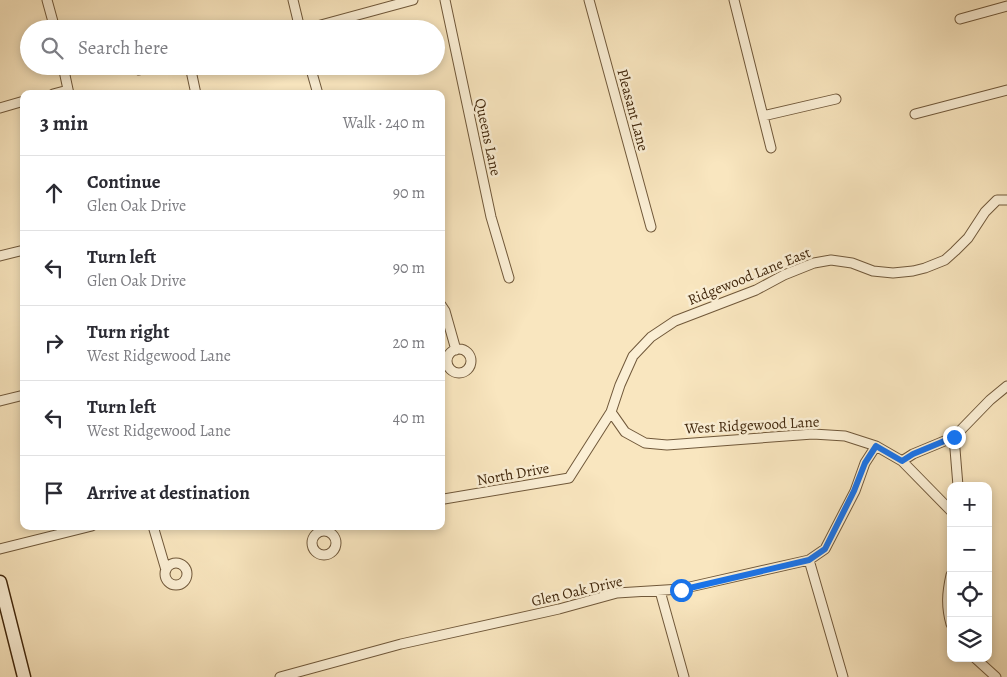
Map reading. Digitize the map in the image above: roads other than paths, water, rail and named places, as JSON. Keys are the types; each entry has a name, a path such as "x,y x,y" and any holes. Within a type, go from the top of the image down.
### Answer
{"street":[{"path":"47,0 52,20"},
{"path":"293,0 298,20"},
{"path":"339,20 413,0"},
{"name":"Queens Lane","path":"445,0 491,217 509,278"},
{"name":"Pleasant Lane","path":"589,0 651,227"},
{"path":"734,0 771,148"},
{"path":"960,19 1007,6"},
{"path":"65,75 69,90"},
{"path":"192,75 195,90"},
{"path":"313,75 317,90"},
{"path":"915,114 1007,90"},
{"path":"763,116 836,99"},
{"path":"0,108 20,103"},
{"name":"Ridgewood Lane East","path":"611,412 633,356 651,337 675,321 756,290 784,275 814,263 831,260 852,263 873,271 893,273 925,268 945,260 968,238 985,212 997,200 1007,200"},
{"path":"0,256 20,251"},
{"path":"445,311 456,350"},
{"path":"902,461 913,454 954,437 990,400 1007,386"},
{"path":"0,402 20,396"},
{"name":"West Ridgewood Lane","path":"611,412 625,432 645,443 667,445 813,434 845,436 876,446 902,461 947,507"},
{"name":"North Drive","path":"445,500 569,478 611,412"},
{"path":"954,437 958,482"},
{"name":"Glen Oak Drive","path":"280,677 401,644 559,609 617,594 681,590 809,560 825,549 854,491 865,463 876,446"},
{"path":"0,549 76,530"},
{"path":"154,530 166,570"},
{"path":"809,560 842,677"},
{"path":"0,582 2,599 24,677"},
{"path":"660,591 684,677"},
{"path":"979,662 996,677"}]}
